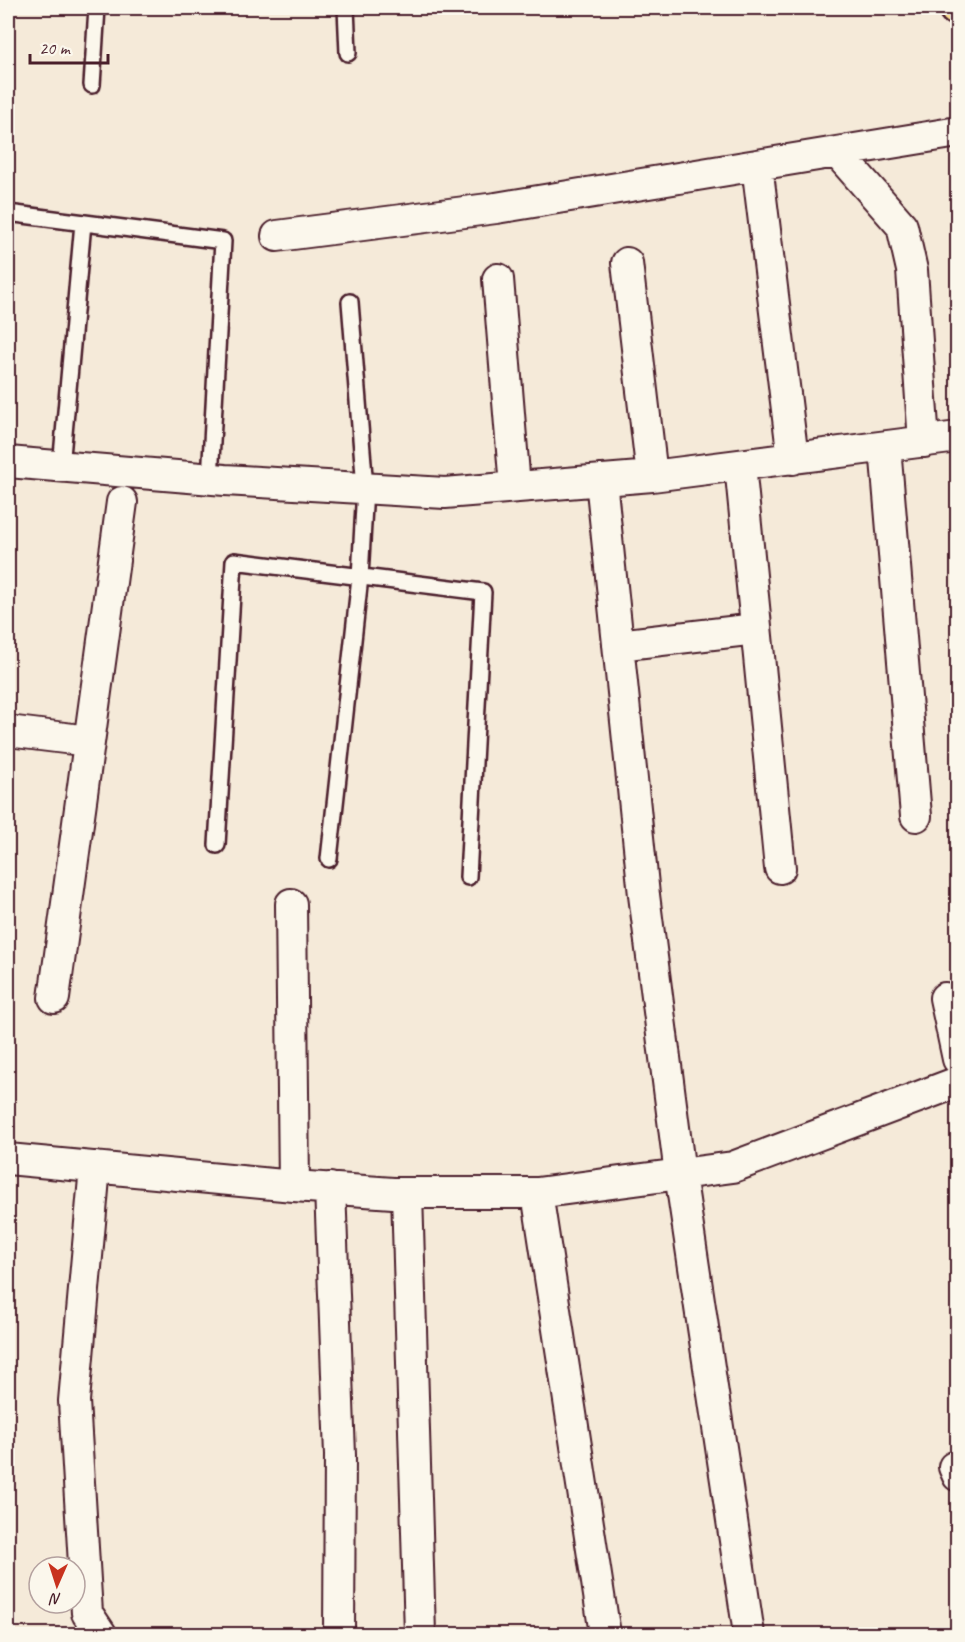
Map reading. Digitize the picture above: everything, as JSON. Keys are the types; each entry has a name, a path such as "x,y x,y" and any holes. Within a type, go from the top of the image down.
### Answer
{"street":[{"path":"277,236 496,208 957,132"},
{"path":"837,152 902,226 912,270 924,442"},
{"path":"757,165 793,459"},
{"path":"627,262 652,476"},
{"path":"498,279 515,487"},
{"path":"8,462 210,479 445,493 652,476 957,438"},
{"path":"885,447 916,816"},
{"path":"740,465 780,868"},
{"path":"601,480 644,895 680,1174 749,1635"},
{"path":"54,998 122,502"},
{"path":"618,645 756,629"},
{"path":"8,731 89,741"},
{"path":"291,904 294,1186"},
{"path":"945,998 957,1059"},
{"path":"8,1159 294,1186 407,1193 537,1193 733,1167 957,1082"},
{"path":"95,1167 74,1401 87,1613 101,1635"},
{"path":"330,1188 340,1455 339,1635"},
{"path":"407,1193 420,1635"},
{"path":"537,1193 605,1635"}],"lane":[{"path":"92,85 97,8"},
{"path":"346,8 348,53"},
{"path":"8,213 223,240 210,479"},
{"path":"61,466 83,223"},
{"path":"329,859 360,577 364,489 350,302"},
{"path":"217,845 234,561 483,592 468,877"}]}
